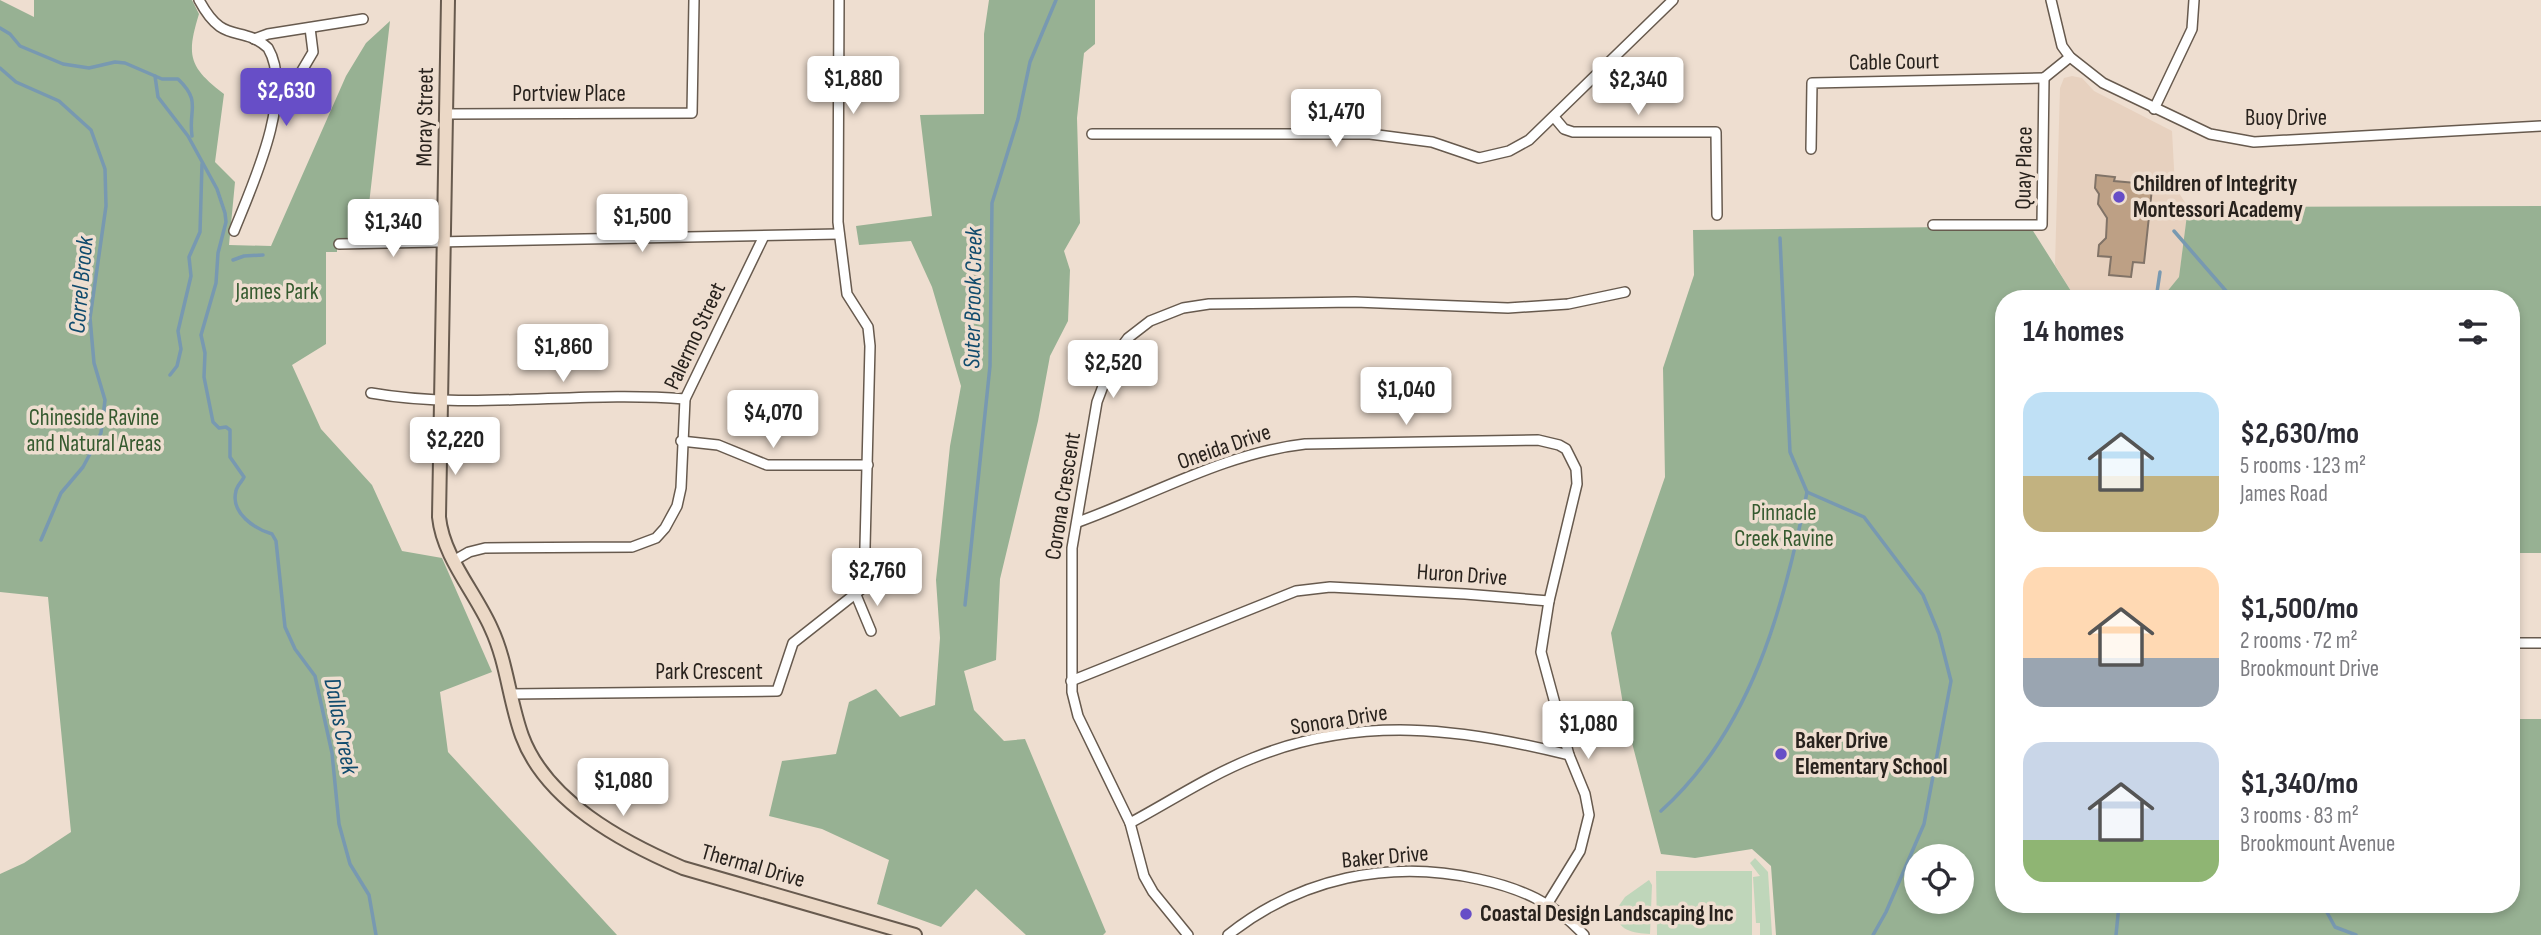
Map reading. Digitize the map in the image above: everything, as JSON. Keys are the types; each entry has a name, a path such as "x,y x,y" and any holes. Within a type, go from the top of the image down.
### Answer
{"street":[{"path":"199,0 221,29 263,43 271,53 275,88 267,149 234,231"},
{"name":"Portview Place","path":"446,114 692,113 694,0"},
{"path":"839,0 839,234 847,294 865,320 870,338 866,581 856,595 871,631"},
{"path":"1092,134 1370,134 1432,142 1479,158 1509,151 1529,139 1673,0"},
{"name":"Buoy Drive","path":"2051,0 2062,46 2070,57 2103,83 2210,134 2254,142 2541,125"},
{"path":"2154,109 2192,29 2194,0"},
{"name":"Moray Street","path":"446,2 439,517 443,537 455,560"},
{"path":"254,39 363,19"},
{"path":"275,88 297,79 313,52 310,28"},
{"path":"2044,78 2070,57"},
{"name":"Cable Court","path":"1811,149 1812,83 2044,78"},
{"name":"Quay Place","path":"1933,225 2042,225 2044,78"},
{"path":"1554,117 1564,129 1573,132 1716,132 1717,215"},
{"path":"338,244 425,244 444,240 762,238 839,234"},
{"name":"Palermo Street","path":"455,560 469,552 485,548 621,547 650,542 669,523 679,502 681,488 681,441 685,400 762,238"},
{"name":"Corona Crescent","path":"1188,935 1148,884 1130,824 1078,716 1071,681 1070,567 1097,402 1109,367 1128,338 1150,321 1166,314 1209,304 1355,302 1508,308 1568,304 1625,292"},
{"path":"371,393 398,398 440,399 685,400"},
{"name":"Oneida Drive","path":"1078,522 1240,457 1274,447 1305,444 1538,440 1566,449 1576,469 1577,484 1549,601"},
{"path":"681,441 718,445 767,465 868,465"},
{"name":"Thermal Drive","path":"455,560 491,627 503,659 525,743 545,775 581,809 632,844 683,868 915,935"},
{"name":"Huron Drive","path":"1071,681 1296,591 1344,588 1549,601"},
{"name":"Park Crescent","path":"510,694 778,691 793,643 856,595"},
{"path":"1548,903 1580,852 1589,815 1585,794 1569,755 1542,660 1541,643 1549,601"},
{"path":"2520,643 2541,643"},
{"name":"Sonora Drive","path":"1130,824 1253,758 1338,735 1388,730 1441,730 1485,735 1569,755"},
{"name":"Baker Drive","path":"1228,935 1287,898 1322,884 1377,872 1421,870 1447,872 1503,885 1548,903 1584,935"}],"shaded area":[{"name":"Children of Integrity Montessori Academy","path":"2064,78 2082,78 2094,91 2172,131 2175,187 2188,207 2179,278 2169,290 2070,290 2055,265 2060,88"}],"green space":[{"path":"0,0 34,17 34,0 192,0 199,14 192,40 194,60 204,76 224,94 215,162 235,182 229,245 271,246 346,76 366,43 390,21 365,239 337,240 337,252 326,252 326,344 292,365 321,429 372,485 402,551 442,558 492,672 440,692 448,752 617,935 0,935 0,874 24,863 71,832 48,597 0,592"},
{"path":"989,0 1095,0 1095,44 1084,53 1077,118 1080,223 1064,251 1070,270 1068,321 1050,356 1038,421 1000,579 996,660 964,671 974,710 1004,741 1025,739 1106,932 1103,935 1026,935 976,889 941,927 877,904 889,860 822,829 769,816 782,761 836,754 849,702 876,689 900,717 935,705 940,638 936,580 950,446 961,386 932,287 911,241 859,245 856,226 932,216 920,115 984,114 984,34"},
{"path":"2541,206 2541,553 2520,553 2520,290 2168,290 2179,277 2188,207"},
{"name":"Pinnacle Creek Ravine","path":"2030,226 2070,290 1995,290 1995,913 2520,913 2520,719 2541,719 2541,935 1776,935 1771,866 1752,849 1695,858 1661,854 1625,716 1611,633 1665,477 1663,368 1694,275 1693,230"},
{"path":"1755,858 1768,872 1772,935 1760,935 1760,923 1756,923 1753,877 1760,876 1750,863"},
{"path":"1656,871 1752,871 1752,935 1657,935"},
{"path":"1649,880 1652,885 1650,934 1627,930 1619,922 1616,910 1625,897"}],"building":[{"name":"Children of Integrity Montessori Academy","path":"2096,175 2115,177 2114,181 2136,183 2137,177 2153,179 2144,263 2133,262 2131,277 2109,275 2111,257 2098,256 2099,245 2106,238 2107,218 2098,204"}],"waterway":[{"name":"Suter Brook Creek","path":"965,605 990,366 992,203 1018,119 1030,62 1056,0"},
{"name":"Dallas Creek","path":"0,28 10,34 20,46 63,64 89,68 115,62 125,63 162,79 178,79 192,100 192,136"},
{"name":"Correl Brook","path":"0,68 16,82 59,101 91,130 105,169 106,206 90,318 94,363 105,400 101,433 83,467 61,493 41,540"},
{"name":"Dallas Creek","path":"155,76 158,97 188,136 217,189 225,213 226,222 218,253 216,283 201,335 205,353 204,377 213,422 219,428 226,427 230,430 230,457 244,477 237,487 235,499 240,513 258,528 272,534 276,541 285,627 295,649 315,676 332,753 339,824 350,864 369,895 376,935"},
{"path":"170,375 177,366 181,349 178,331 191,276 189,257 200,232 202,164"},
{"path":"2174,231 2225,290"},
{"path":"1780,238 1790,452 1807,492 1864,517 1923,595 1939,634 1951,681 1924,824 1886,912 1873,935"},
{"path":"233,260 244,256 263,255"},
{"path":"2157,290 2160,272"},
{"path":"1661,811 1692,779 1719,743 1741,705 1774,622 1807,492"},
{"path":"2116,935 2118,913"},
{"path":"2327,913 2335,927 2356,935"}],"place":[{"name":"Children of Integrity Montessori Academy","path":"2119,197"},
{"name":"Baker Drive Elementary School","path":"1781,754"},
{"name":"Coastal Design Landscaping Inc","path":"1466,914"}],"park label":[{"name":"James Park","path":"277,292"},
{"name":"Chineside Ravine and Natural Areas","path":"94,431"}]}
